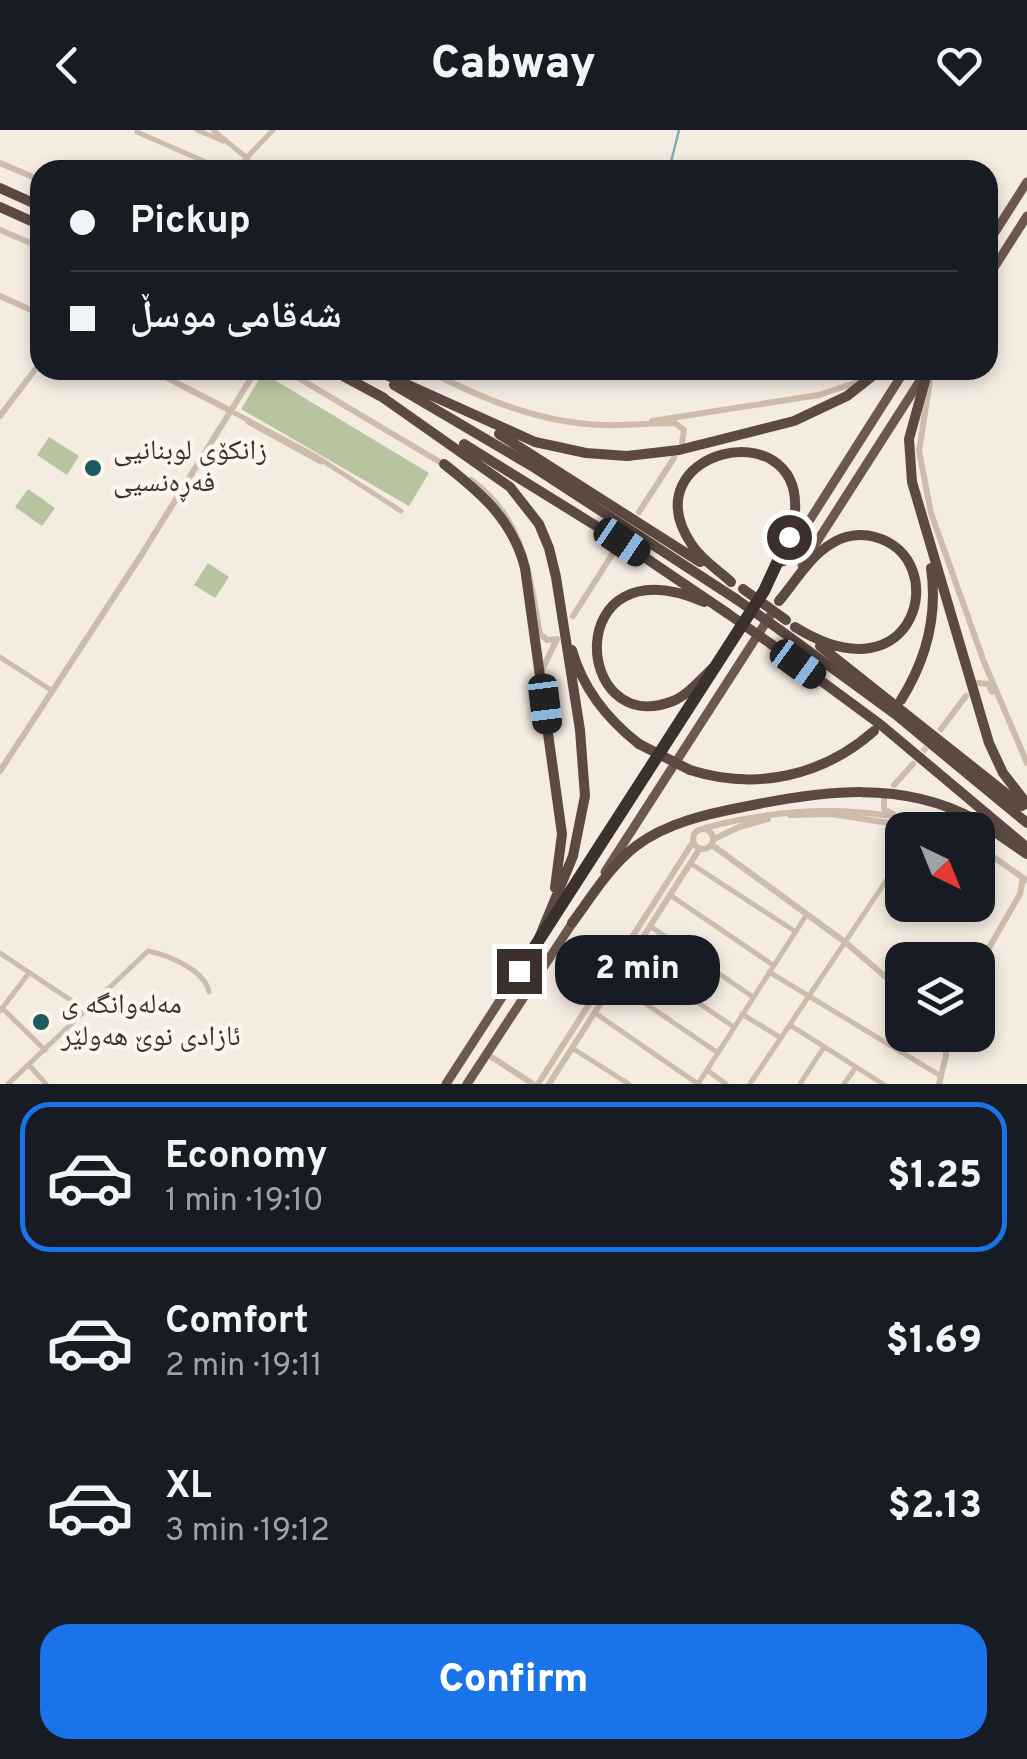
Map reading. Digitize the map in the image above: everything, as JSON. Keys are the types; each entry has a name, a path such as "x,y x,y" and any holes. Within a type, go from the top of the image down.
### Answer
{"highway":[{"path":"998,227 1027,182"},
{"path":"0,188 30,202"},
{"path":"0,207 30,220"},
{"path":"998,261 1027,216"},
{"path":"351,380 556,501 727,613 881,725 1027,851"},
{"path":"388,380 787,625 1027,807"},
{"path":"394,380 515,436 586,454 641,456 692,448 794,422 847,396 867,380"},
{"path":"446,1084 898,380"},
{"path":"467,1084 923,380"},
{"path":"901,700 925,653 933,608 932,574 908,451 912,419 926,380"},
{"path":"382,397 484,466 520,498 544,535 581,675 604,712 639,744 690,770 733,780 788,776 835,759 874,731"},
{"path":"445,402 732,582"},
{"path":"739,594 732,582 692,545 679,508 683,488 694,470 711,456 742,451 760,455 776,465 789,482 795,500 792,527 764,591"},
{"path":"444,464 488,500 516,542 528,582 562,834 560,870 537,943"},
{"path":"920,515 989,743 1003,773 1027,807"},
{"path":"779,601 818,554 840,538 854,536 879,538 894,546 909,564 916,582 916,602 907,623 888,641 862,650 818,641 787,625"},
{"path":"714,667 676,700 654,706 637,704 619,695 604,678 595,656 596,634 616,604 646,590 680,594 727,613"},
{"path":"545,917 573,856 585,796 583,749 559,595"},
{"path":"787,625 1027,823"},
{"path":"572,922 616,865 653,834 728,810 822,792 872,791 930,802 974,819 1027,851"}],"street":[{"path":"198,130 230,144"},
{"path":"213,130 248,159 271,130"},
{"path":"137,132 201,160"},
{"path":"0,163 30,176"},
{"path":"0,230 30,243"},
{"path":"0,296 30,310"},
{"path":"0,416 30,377"},
{"path":"170,380 324,462 401,510"},
{"path":"0,771 250,380"},
{"path":"302,380 483,489 511,522 529,563 540,634 547,640 557,640 542,665 544,700"},
{"path":"446,380 520,412 562,421 675,423 685,432 682,443"},
{"path":"626,425 818,394 861,380"},
{"path":"927,380 919,435 920,464 931,514 984,662 1027,763"},
{"path":"639,512 674,458"},
{"path":"572,616 614,550"},
{"path":"0,657 51,690"},
{"path":"984,662 978,684 990,686 1027,770"},
{"path":"941,728 966,696"},
{"path":"894,786 912,764"},
{"path":"884,799 887,812"},
{"path":"537,1082 616,970 694,842 696,832 804,810 885,817"},
{"path":"487,1054 537,1082 550,1084 614,982 616,970 630,957 700,848 739,827 786,815 831,814 885,823"},
{"path":"705,828 710,831 712,842 885,977"},
{"path":"694,842 700,848"},
{"path":"993,942 1023,893 1026,878 995,856"},
{"path":"690,864 796,932"},
{"path":"750,1084 885,882"},
{"path":"670,895 809,996 939,1081 946,1052"},
{"path":"594,1013 698,1084 807,914"},
{"path":"650,926 754,997"},
{"path":"8,1084 148,951 168,957 204,979 208,992"},
{"path":"0,952 72,1000"},
{"path":"630,957 734,1028"},
{"path":"29,972 1,1010 45,1050"},
{"path":"614,982 718,1053"},
{"path":"742,1014 780,1038"},
{"path":"790,1024 883,1084"},
{"path":"800,1084 824,1047"},
{"path":"572,1048 629,1084"},
{"path":"29,1065 46,1084"},
{"path":"844,1084 856,1067"},
{"path":"707,1070 726,1084"}],"green space":[{"path":"259,380 275,380 429,473 409,506 241,409"},
{"path":"49,437 79,456 67,475 37,455"},
{"path":"28,489 55,508 42,526 15,507"},
{"path":"208,563 229,577 215,598 194,585"}],"waterway":[{"path":"672,160 679,130"}],"tunnel":[{"path":"917,759 941,729"}],"place":[{"name":"زانکۆی لوبنانیی فەڕەنسیی","path":"93,468"},
{"name":"مەلەوانگە ی ئازادی نوێ هەولێر","path":"41,1022"}],"route":[{"path":"519,971 764,591 789,537"}]}
